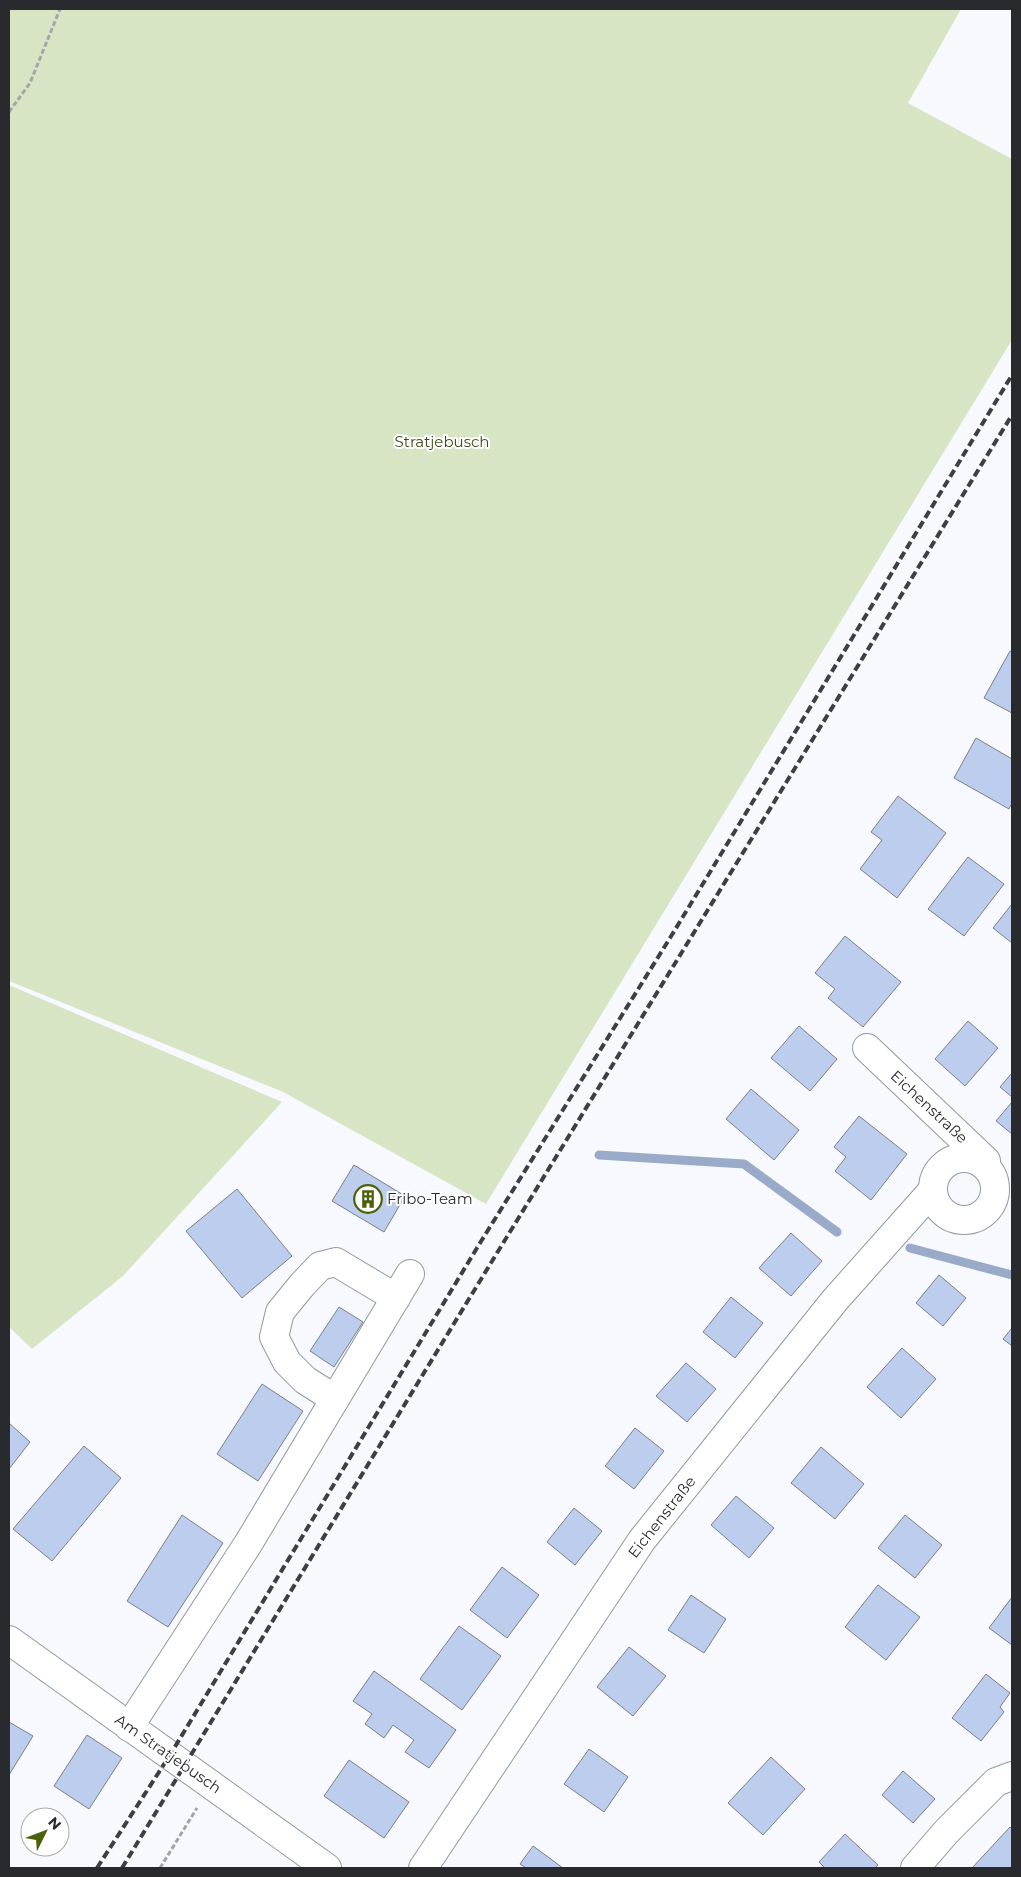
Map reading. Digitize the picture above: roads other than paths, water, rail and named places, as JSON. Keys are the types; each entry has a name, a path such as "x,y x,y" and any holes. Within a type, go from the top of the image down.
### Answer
{"street":[{"name":"Eichenstraße","path":"866,1048 986,1161 986,1168"},
{"name":"Eichenstraße","path":"955,1159 972,1159 986,1168 992,1176 995,1187 994,1198 982,1215 962,1221 951,1218 942,1212 936,1204 933,1190 934,1177 940,1168 947,1162 955,1159"},
{"name":"Eichenstraße","path":"423,1868 642,1540 835,1300 933,1190"},
{"path":"335,1399 304,1380 287,1362 274,1336 280,1312 302,1284 320,1266 336,1262 396,1298"},
{"path":"129,1727 248,1544 410,1274"},
{"name":"Am Stratjebusch","path":"9,1640 327,1868"},
{"path":"915,1868 946,1831 996,1782 1012,1776"}],"waterway":[{"path":"599,1155 744,1164 837,1232"},
{"path":"910,1248 1012,1275"}],"railway":[{"path":"97,1868 170,1755 480,1243 670,938 1012,375"},
{"path":"122,1868 1012,415"}],"place":[{"name":"Fribo-Team","path":"368,1199"}],"park label":[{"name":"Stratjebusch","path":"442,442"}]}
